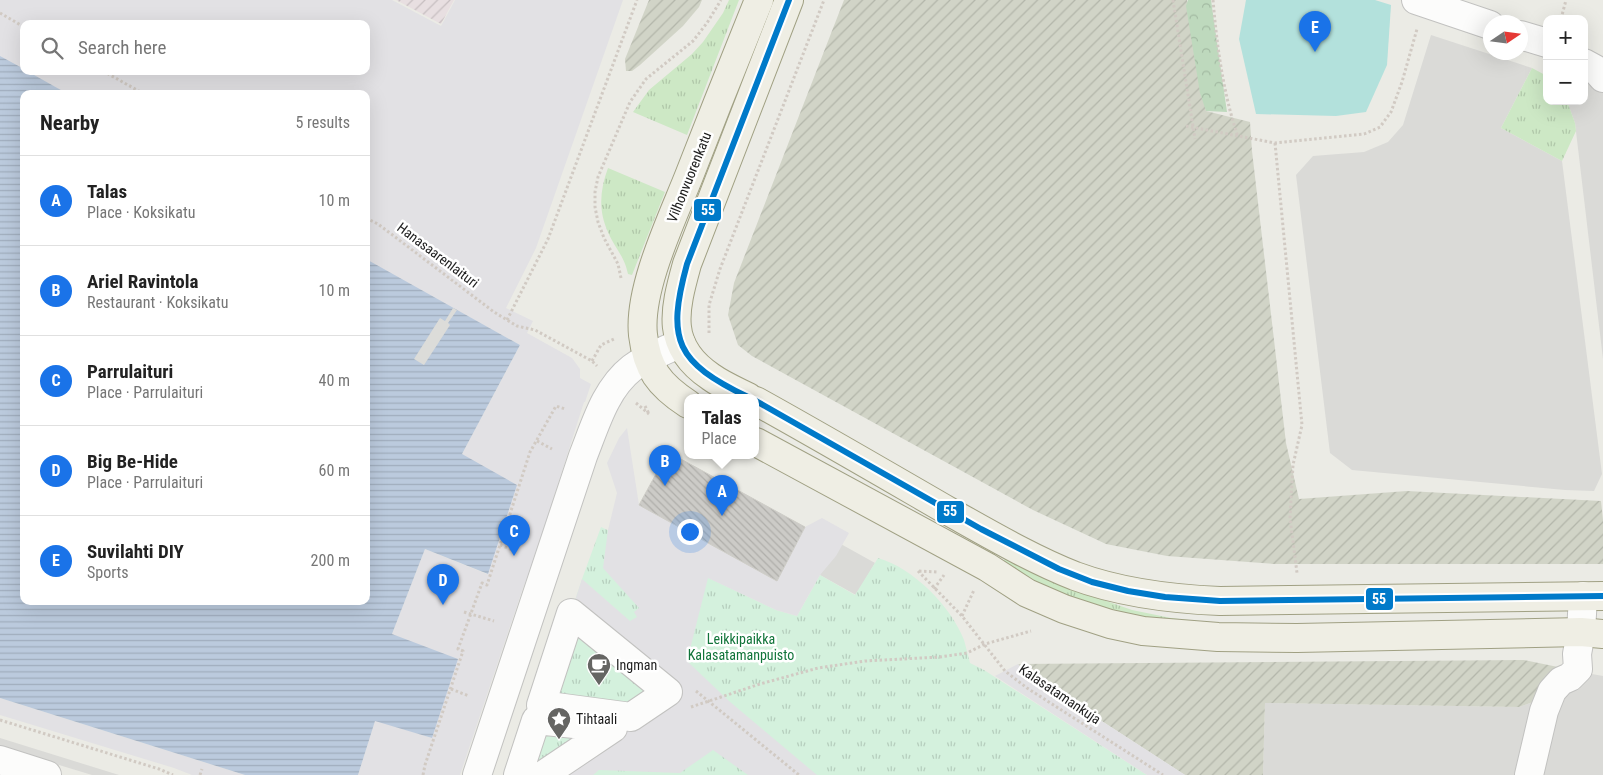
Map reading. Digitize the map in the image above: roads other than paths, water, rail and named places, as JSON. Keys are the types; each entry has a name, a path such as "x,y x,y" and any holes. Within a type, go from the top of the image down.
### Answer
{"main road":[{"name":"Vilhonvuorenkatu","path":"647,358 643,322 646,292 666,234 758,0"},
{"name":"Vilhonvuorenkatu","path":"681,343 676,321 677,307 687,264 789,0"},
{"path":"681,343 685,353 698,368 712,378 742,394"},
{"path":"647,358 654,374 666,388 684,401"},
{"path":"759,404 1039,560 1076,576 1114,587 1147,594 1220,601 1593,596"},
{"path":"759,444 980,578 1027,593 1064,609 1110,624 1143,631 1180,635 1297,638 1592,633"}],"street":[{"path":"1420,1 1483,23"},
{"path":"1528,38 1543,43"},
{"path":"1588,65 1596,69 1603,78"},
{"path":"476,775 583,456 602,409 616,384 631,369 647,358 681,343"},
{"path":"1529,775 1544,711 1552,691 1561,681 1570,677 1578,668 1576,654 1592,633 1593,596"},
{"path":"571,613 668,692 631,717 541,705 571,613"},
{"path":"518,775 536,720 614,728 543,775"},
{"path":"0,760 47,775"}],"place":[{"name":"Suvilahti DIY","path":"1315,52"},
{"name":"Ariel Ravintola","path":"665,486"},
{"name":"Talas","path":"722,516"},
{"name":"Parrulaituri","path":"514,556"},
{"name":"Big Be-Hide","path":"443,605"},
{"name":"Ingman","path":"599,686"},
{"name":"Tihtaali","path":"559,740"}],"park label":[{"name":"Leikkipaikka Kalasatamanpuisto","path":"741,648"}]}
